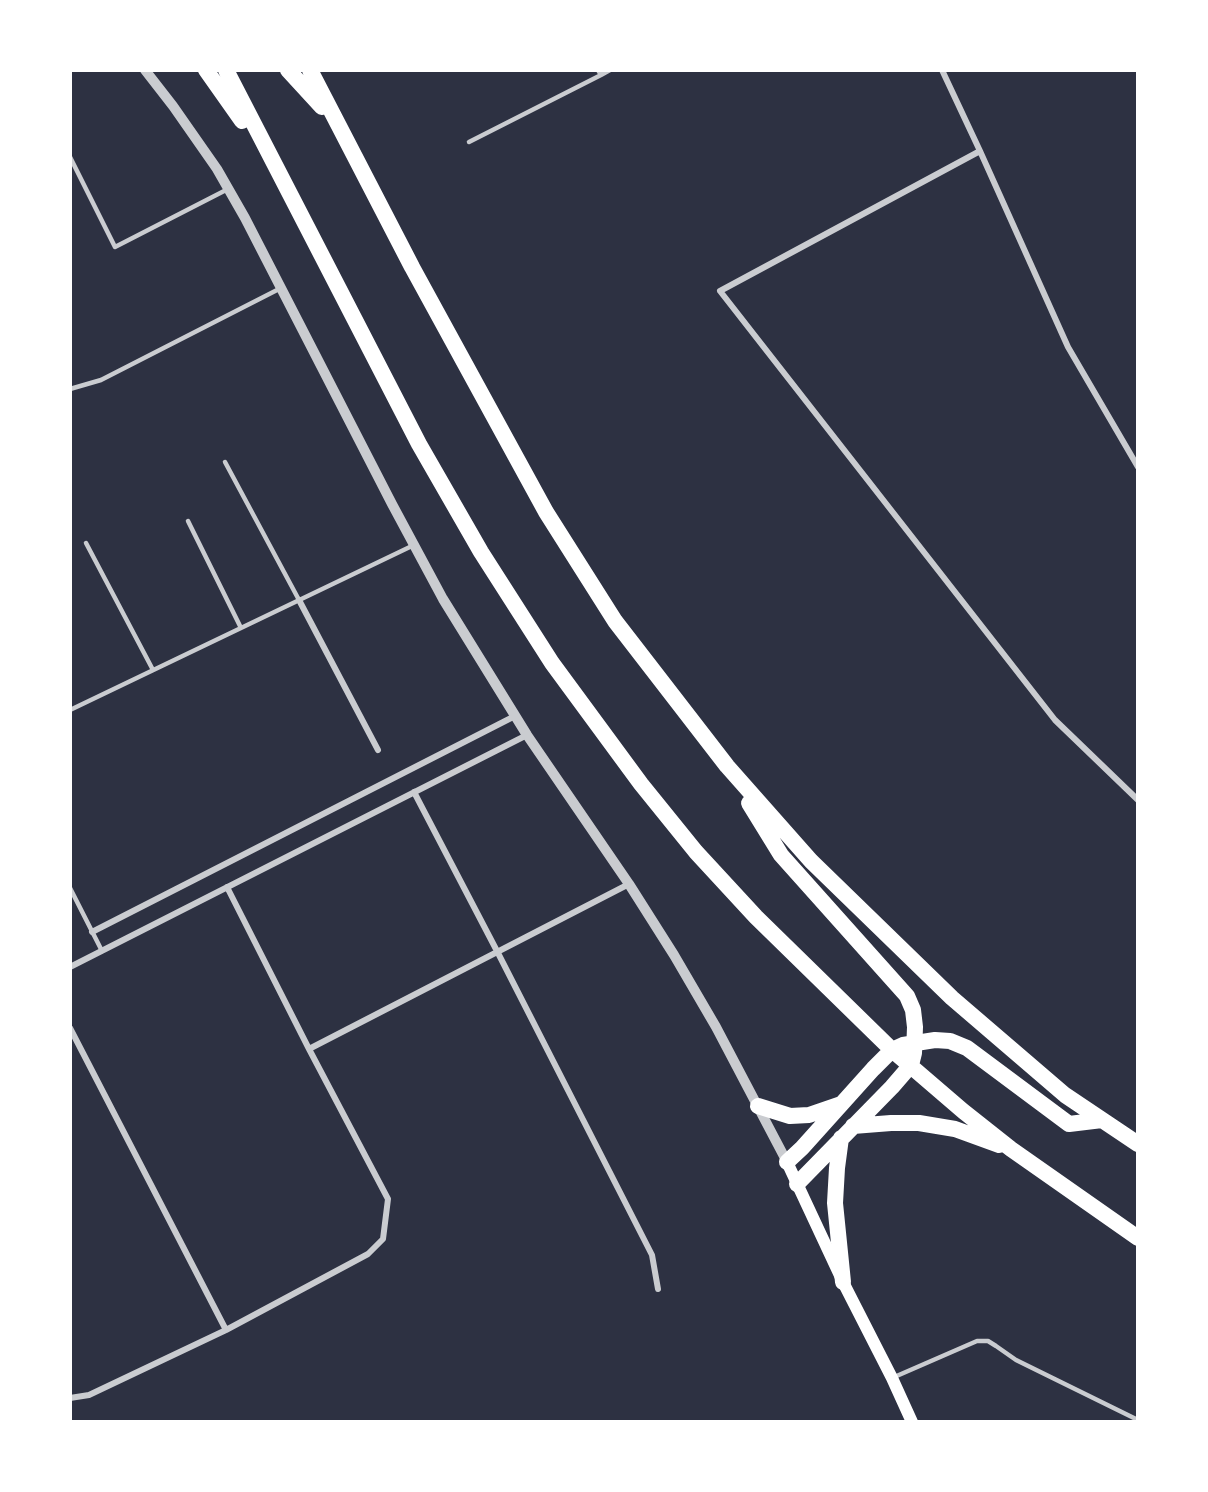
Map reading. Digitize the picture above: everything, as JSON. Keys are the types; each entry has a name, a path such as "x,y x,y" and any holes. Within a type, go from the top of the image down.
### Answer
{"highway":[{"path":"206,70 283,182"},
{"path":"226,70 419,444 481,552 552,663 641,784 696,852 756,917 892,1050 1011,1149 1137,1238"},
{"path":"288,70 335,121"},
{"path":"310,70 335,121 546,512 615,621 726,766 811,861 952,998 1065,1095 1137,1144"},
{"path":"726,766 781,855 907,996 914,1010 914,1053 911,1065 797,1184"},
{"path":"787,1162 892,1050 903,1045 935,1040 950,1041 967,1048 1069,1124 1102,1120"},
{"path":"758,1106 790,1116 809,1115 842,1104"},
{"path":"847,1132 891,1123 919,1123 955,1130 1011,1149"},
{"path":"843,1282 835,1203 837,1168 847,1132"}],"main road":[{"path":"787,1162 912,1422"}],"street":[{"path":"145,70 217,169 245,218 443,599 527,735 629,884 674,955 710,1016 787,1162"},
{"path":"942,70 1068,347 1137,467"},
{"path":"980,151 720,291 1055,720 1137,800"},
{"path":"299,600 378,750"},
{"path":"92,932 515,716"},
{"path":"70,967 527,735"},
{"path":"414,792 652,1255 658,1289"},
{"path":"309,1049 629,884"},
{"path":"70,1398 89,1395 226,1330 368,1254 383,1239 388,1199 227,886"},
{"path":"70,1028 226,1330"}],"lane":[{"path":"469,142 600,73 610,70"},
{"path":"70,157 115,248 228,189"},
{"path":"70,389 101,380 281,288"},
{"path":"225,462 299,600"},
{"path":"188,521 241,628"},
{"path":"86,543 153,670"},
{"path":"70,710 414,545"},
{"path":"70,888 102,951"},
{"path":"892,1378 977,1341 988,1341 1016,1360 1137,1420"}]}
